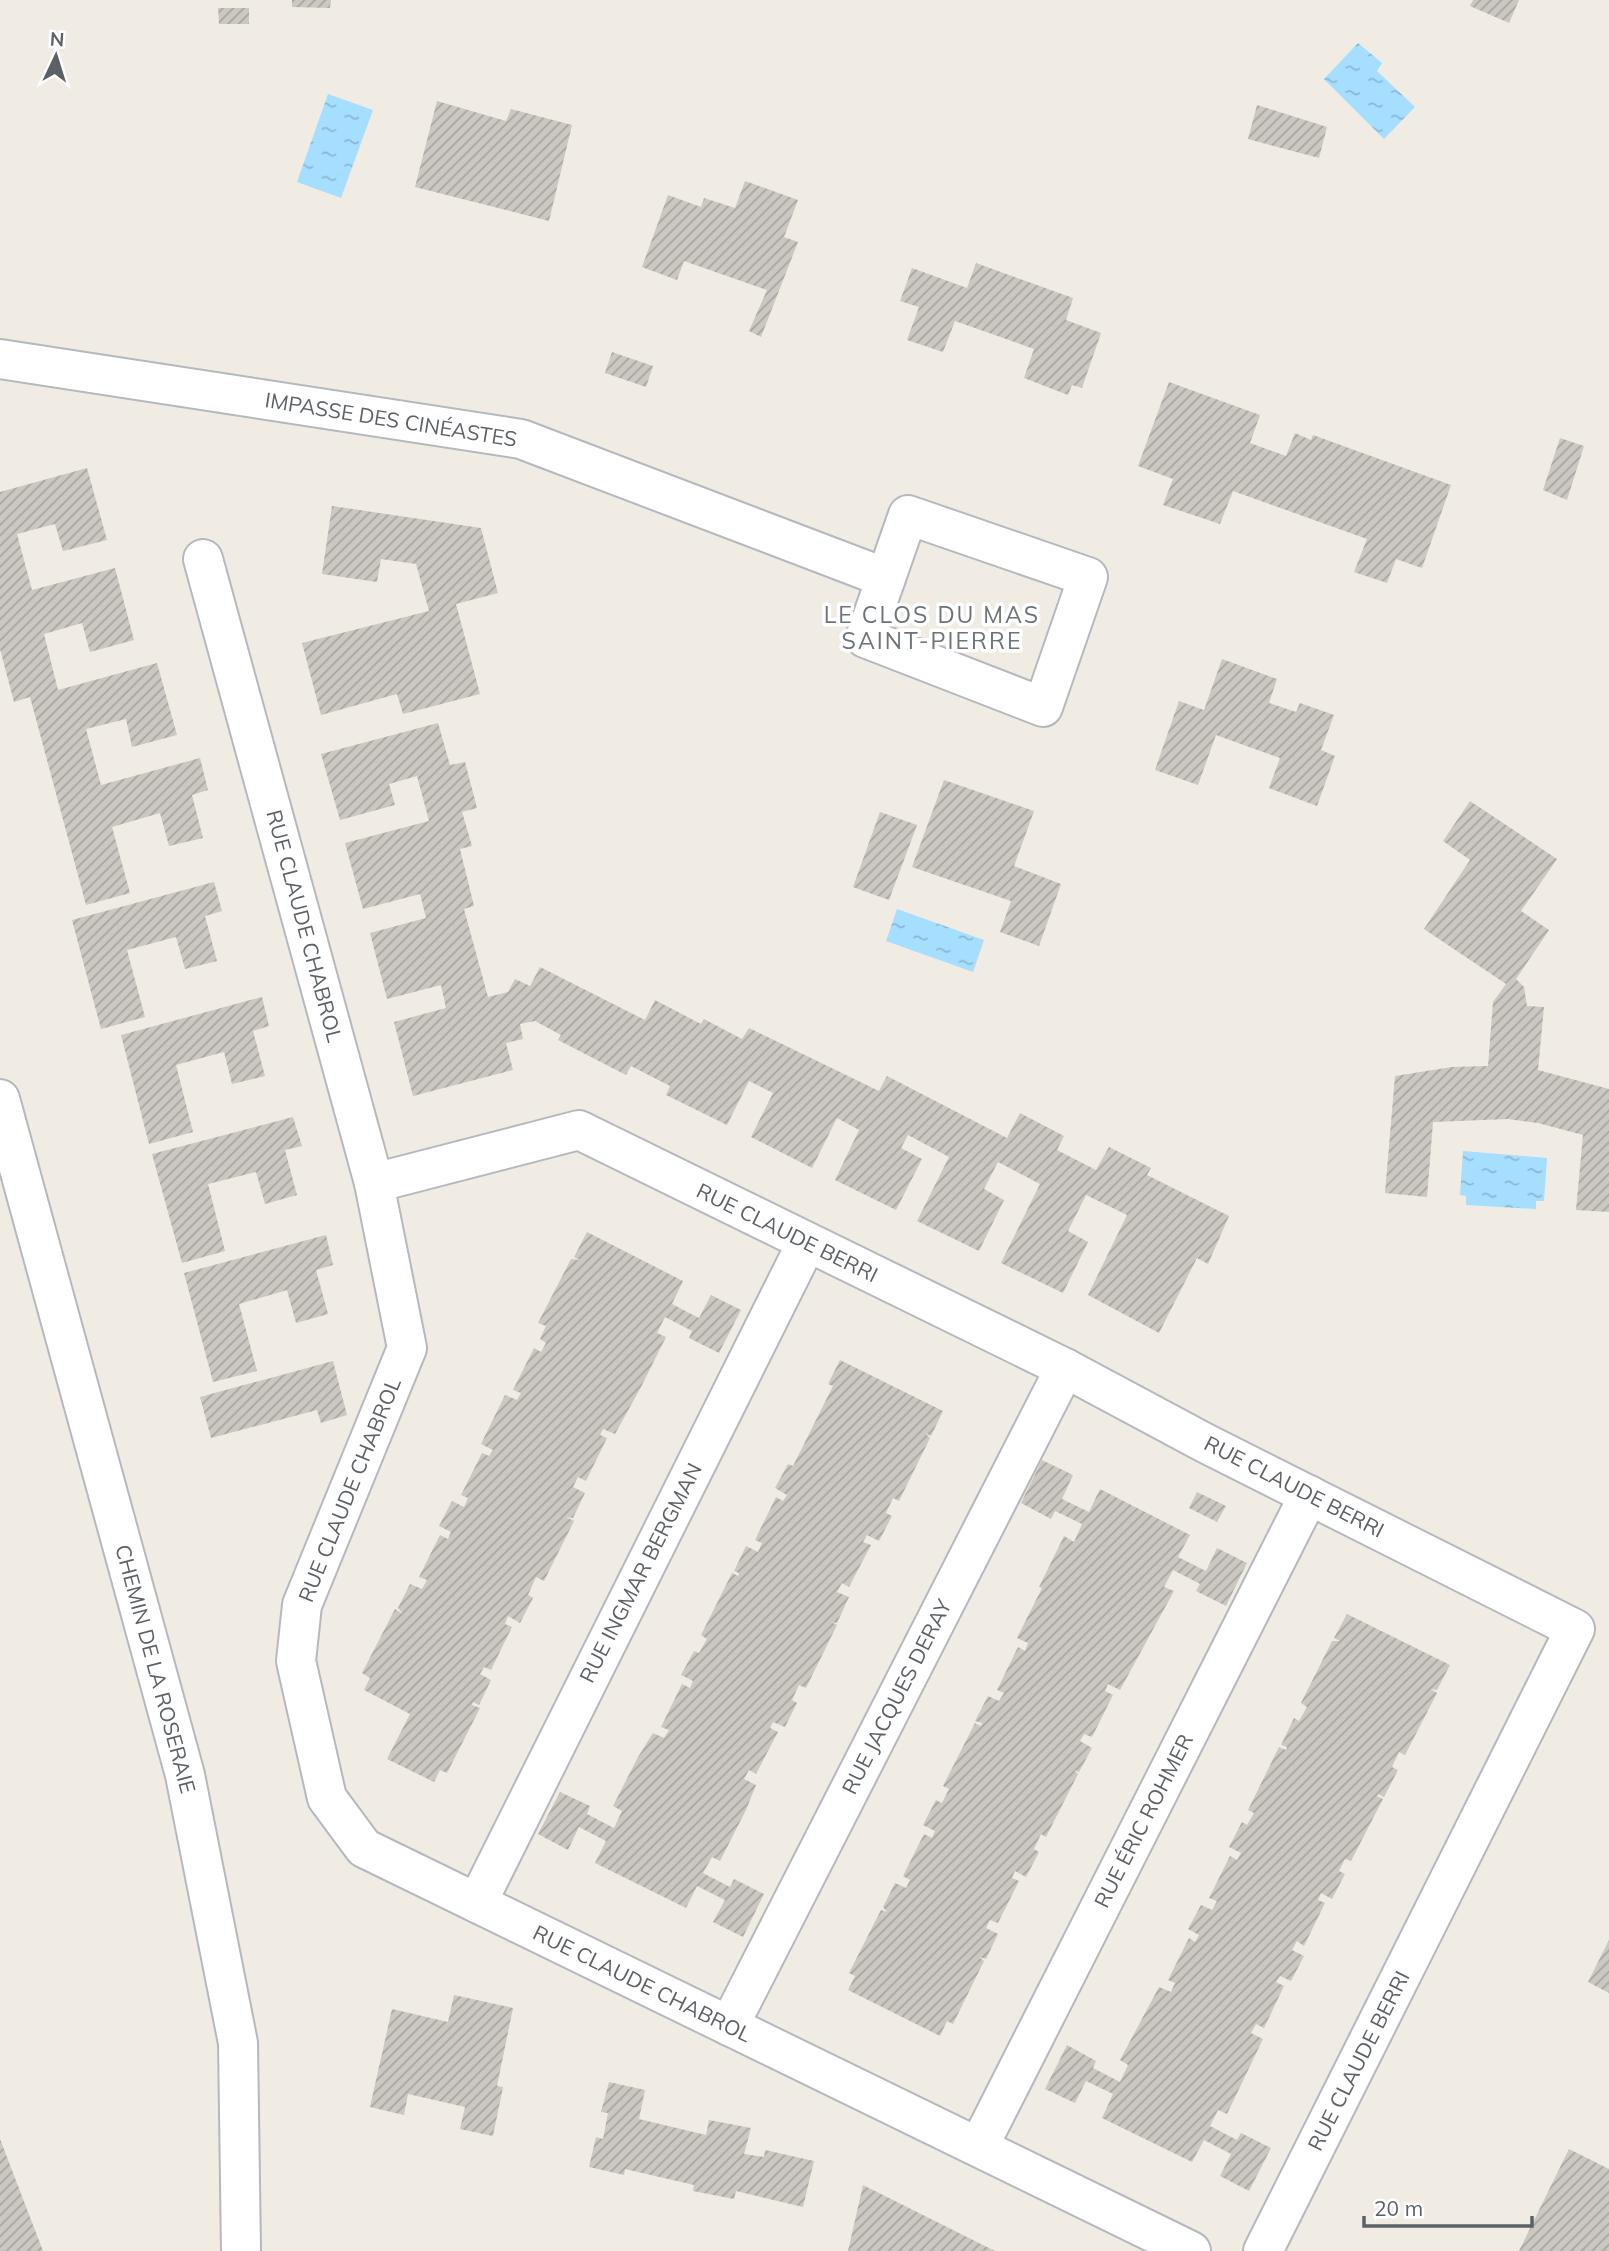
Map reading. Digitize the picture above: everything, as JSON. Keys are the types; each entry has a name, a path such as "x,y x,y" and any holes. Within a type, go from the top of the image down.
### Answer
{"street":[{"name":"IMPASSE DES CINÉASTES","path":"0,359 521,439 886,578"},
{"path":"908,515 1088,576 1044,707 865,638 886,578 908,515"},
{"name":"RUE CLAUDE CHABROL","path":"203,559 374,1183 407,1348 302,1605 296,1661 327,1798 364,1848 1191,2251"},
{"name":"CHEMIN DE LA ROSERAIE","path":"0,1099 188,1788 237,2043 241,2251"},
{"name":"RUE CLAUDE BERRI","path":"374,1183 579,1130 806,1244 1065,1368 1575,1629 1263,2251"},
{"name":"RUE INGMAR BERGMAN","path":"477,1903 806,1244"},
{"name":"RUE JACQUES DERAY","path":"729,2026 1065,1368"},
{"name":"RUE ÉRIC ROHMER","path":"979,2146 1309,1495"}],"water":[{"path":"1358,43 1382,63 1377,71 1415,107 1384,139 1324,79"},
{"path":"328,94 373,110 341,198 297,182"},
{"path":"897,909 984,940 973,972 886,941"},
{"path":"1463,1151 1547,1158 1544,1201 1536,1201 1536,1209 1466,1205 1466,1196 1460,1195"}],"building":[{"path":"292,0 331,0 330,8 292,7"},
{"path":"1473,0 1519,0 1509,23 1470,6"},
{"path":"218,8 249,8 249,24 219,24"},
{"path":"437,101 506,121 511,109 572,125 549,221 415,187"},
{"path":"1257,105 1327,127 1319,158 1248,139"},
{"path":"745,181 798,200 784,237 798,242 761,337 749,331 767,290 684,261 677,280 642,267 668,195 701,207 704,198 735,208"},
{"path":"976,263 1073,298 1066,320 1101,333 1082,388 1072,385 1068,395 1024,378 1034,349 955,321 943,352 907,340 919,307 900,301 912,268 967,288"},
{"path":"612,352 653,366 646,387 605,373"},
{"path":"1169,382 1260,415 1250,443 1286,456 1295,433 1311,440 1313,435 1451,485 1422,568 1396,559 1387,583 1354,572 1367,539 1233,491 1220,524 1163,505 1173,479 1138,466"},
{"path":"1560,438 1584,446 1567,500 1543,490"},
{"path":"87,468 107,540 63,551 55,524 17,534 32,590 115,568 134,640 90,652 82,623 44,634 58,690 157,663 177,735 132,747 126,719 86,729 101,785 200,758 208,790 192,795 203,838 169,846 160,813 112,827 130,893 86,905 30,697 14,702 0,649 0,492"},
{"path":"332,506 481,528 498,593 456,604 480,694 403,714 397,694 321,715 302,643 429,611 416,564 381,559 377,582 322,574"},
{"path":"1222,659 1277,679 1269,703 1296,712 1300,703 1334,715 1321,750 1335,756 1317,806 1269,788 1280,758 1216,735 1198,785 1155,770 1179,701 1204,710"},
{"path":"438,723 450,765 465,762 477,808 462,812 472,846 460,849 474,906 464,909 488,997 508,992 515,979 530,986 540,967 645,1020 655,1000 701,1024 704,1019 742,1039 749,1028 879,1091 887,1076 1007,1138 1020,1113 1064,1136 1057,1150 1096,1170 1109,1147 1151,1168 1147,1175 1229,1216 1208,1264 1197,1258 1159,1333 1088,1295 1127,1215 1086,1195 1068,1231 1088,1242 1063,1293 1001,1263 1040,1184 998,1162 984,1189 1004,1200 979,1251 917,1221 949,1157 908,1135 901,1148 922,1159 896,1210 835,1180 859,1130 837,1118 812,1168 751,1137 773,1093 749,1081 727,1125 666,1095 670,1086 631,1066 626,1075 558,1040 561,1035 535,1021 520,1024 523,1039 506,1043 513,1070 413,1096 394,1022 446,1008 441,985 387,999 370,933 426,918 420,894 363,909 345,843 429,821 417,776 389,784 395,805 340,820 321,754"},
{"path":"944,780 1034,811 1014,866 1061,884 1039,946 1000,932 1011,901 912,867"},
{"path":"1470,801 1557,859 1521,911 1549,930 1516,979 1524,987 1527,1006 1544,1007 1538,1070 1609,1089 1609,1212 1576,1210 1583,1135 1538,1123 1508,1119 1433,1122 1427,1197 1385,1193 1395,1076 1452,1067 1488,1066 1493,1002 1506,984 1424,929 1470,860 1443,841"},
{"path":"880,812 917,825 889,900 853,887"},
{"path":"214,882 222,911 205,916 217,961 185,969 176,937 127,950 145,1017 101,1029 72,920"},
{"path":"262,997 269,1026 253,1031 265,1076 232,1084 224,1052 176,1065 193,1132 149,1144 121,1035"},
{"path":"293,1117 302,1146 285,1150 297,1195 265,1204 256,1172 208,1184 225,1251 182,1263 152,1154"},
{"path":"587,1232 683,1281 672,1304 699,1318 711,1295 741,1310 719,1353 689,1338 692,1331 665,1317 657,1333 666,1337 615,1434 603,1429 600,1435 607,1438 586,1481 578,1477 573,1487 585,1493 573,1518 566,1517 574,1521 544,1581 536,1577 528,1595 533,1598 520,1623 508,1616 505,1624 512,1627 491,1670 484,1667 480,1674 491,1680 479,1705 473,1702 472,1705 480,1708 447,1773 440,1770 434,1782 387,1759 410,1714 364,1690 370,1678 362,1673 395,1609 403,1614 398,1608 410,1584 422,1589 427,1580 419,1577 440,1535 448,1539 451,1532 439,1526 452,1501 464,1507 468,1498 461,1495 482,1453 489,1456 493,1450 481,1444 505,1395 517,1400 521,1393 513,1390 534,1348 541,1352 546,1343 540,1339 546,1326 538,1323 571,1259 580,1260 574,1257"},
{"path":"326,1235 333,1265 316,1270 328,1314 296,1323 287,1290 239,1304 257,1371 213,1382 184,1273"},
{"path":"840,1360 943,1411 931,1436 925,1433 930,1438 899,1501 893,1498 886,1513 892,1516 879,1541 867,1535 863,1542 871,1545 849,1587 842,1583 837,1592 849,1597 837,1623 831,1622 837,1625 806,1688 799,1685 792,1700 797,1703 785,1727 773,1722 770,1728 778,1732 756,1774 749,1770 744,1779 756,1785 746,1810 720,1861 712,1857 703,1873 730,1887 734,1879 764,1894 743,1937 713,1922 725,1900 697,1886 686,1908 595,1863 606,1841 579,1827 568,1850 538,1834 560,1792 590,1806 587,1814 614,1828 622,1811 613,1806 653,1733 664,1738 669,1730 661,1727 682,1684 690,1688 693,1681 681,1675 694,1651 699,1653 707,1639 701,1635 732,1573 738,1576 739,1573 734,1571 746,1546 758,1552 762,1543 755,1540 776,1497 783,1501 787,1495 775,1488 788,1464 793,1466 833,1386 828,1384"},
{"path":"333,1361 347,1415 321,1423 317,1410 211,1438 200,1397"},
{"path":"1042,1460 1073,1475 1062,1499 1089,1512 1100,1489 1190,1535 1178,1557 1206,1571 1217,1548 1247,1563 1226,1606 1196,1591 1200,1584 1173,1570 1164,1587 1174,1591 1120,1690 1108,1684 1105,1691 1113,1695 1092,1737 1084,1734 1080,1741 1092,1748 1079,1772 1074,1770 1078,1774 1046,1837 1041,1834 1034,1849 1039,1852 1026,1877 1015,1871 1012,1878 1019,1881 998,1923 990,1920 986,1928 998,1934 986,1959 979,1957 984,1961 953,2024 947,2021 940,2036 848,1990 855,1976 849,1973 881,1910 887,1912 883,1907 895,1883 906,1888 910,1880 903,1876 924,1834 932,1838 935,1831 923,1825 936,1800 942,1803 949,1789 943,1786 975,1723 981,1726 982,1723 975,1721 988,1696 999,1701 1004,1693 997,1690 1018,1647 1025,1651 1028,1643 1017,1638 1064,1536 1074,1542 1082,1524 1055,1511 1051,1519 1021,1503"},
{"path":"1197,1492 1226,1506 1217,1522 1189,1508"},
{"path":"1347,1614 1450,1665 1437,1690 1430,1689 1437,1693 1405,1755 1399,1752 1392,1767 1398,1770 1384,1797 1378,1794 1377,1796 1383,1799 1351,1861 1345,1859 1339,1871 1345,1874 1332,1899 1321,1893 1318,1900 1325,1903 1304,1946 1297,1941 1292,1950 1304,1956 1291,1981 1280,1976 1276,1982 1284,1986 1264,2028 1256,2024 1251,2033 1263,2039 1227,2114 1218,2110 1210,2126 1237,2140 1241,2133 1271,2148 1249,2191 1220,2176 1231,2154 1204,2140 1192,2162 1102,2118 1113,2094 1086,2081 1075,2103 1045,2089 1067,2045 1096,2061 1093,2068 1120,2082 1128,2065 1120,2060 1159,1987 1171,1992 1175,1983 1168,1980 1189,1938 1195,1942 1199,1935 1188,1929 1201,1905 1212,1910 1217,1901 1209,1898 1230,1856 1237,1860 1241,1853 1229,1847 1242,1822 1247,1825 1254,1813 1248,1810 1279,1747 1286,1750 1287,1747 1281,1745 1294,1718 1299,1721 1307,1707 1301,1703 1332,1641 1340,1641 1334,1638"},
{"path":"1609,1940 1609,1993 1588,1982"},
{"path":"454,1995 513,2008 497,2086 503,2087 493,2136 460,2129 465,2107 408,2094 404,2115 370,2107 392,2009 448,2022"},
{"path":"609,2082 645,2090 639,2119 706,2135 709,2120 751,2128 744,2154 764,2157 765,2150 814,2161 803,2207 736,2191 734,2199 693,2191 694,2185 625,2169 624,2175 589,2167 596,2137 603,2139 608,2113 601,2112"},
{"path":"0,2139 43,2251 0,2251"},
{"path":"1569,2149 1609,2169 1609,2251 1519,2251"},
{"path":"863,2185 995,2251 848,2251"}],"district":[{"name":"LE CLOS DU MAS SAINT-PIERRE","path":"932,628"}]}
